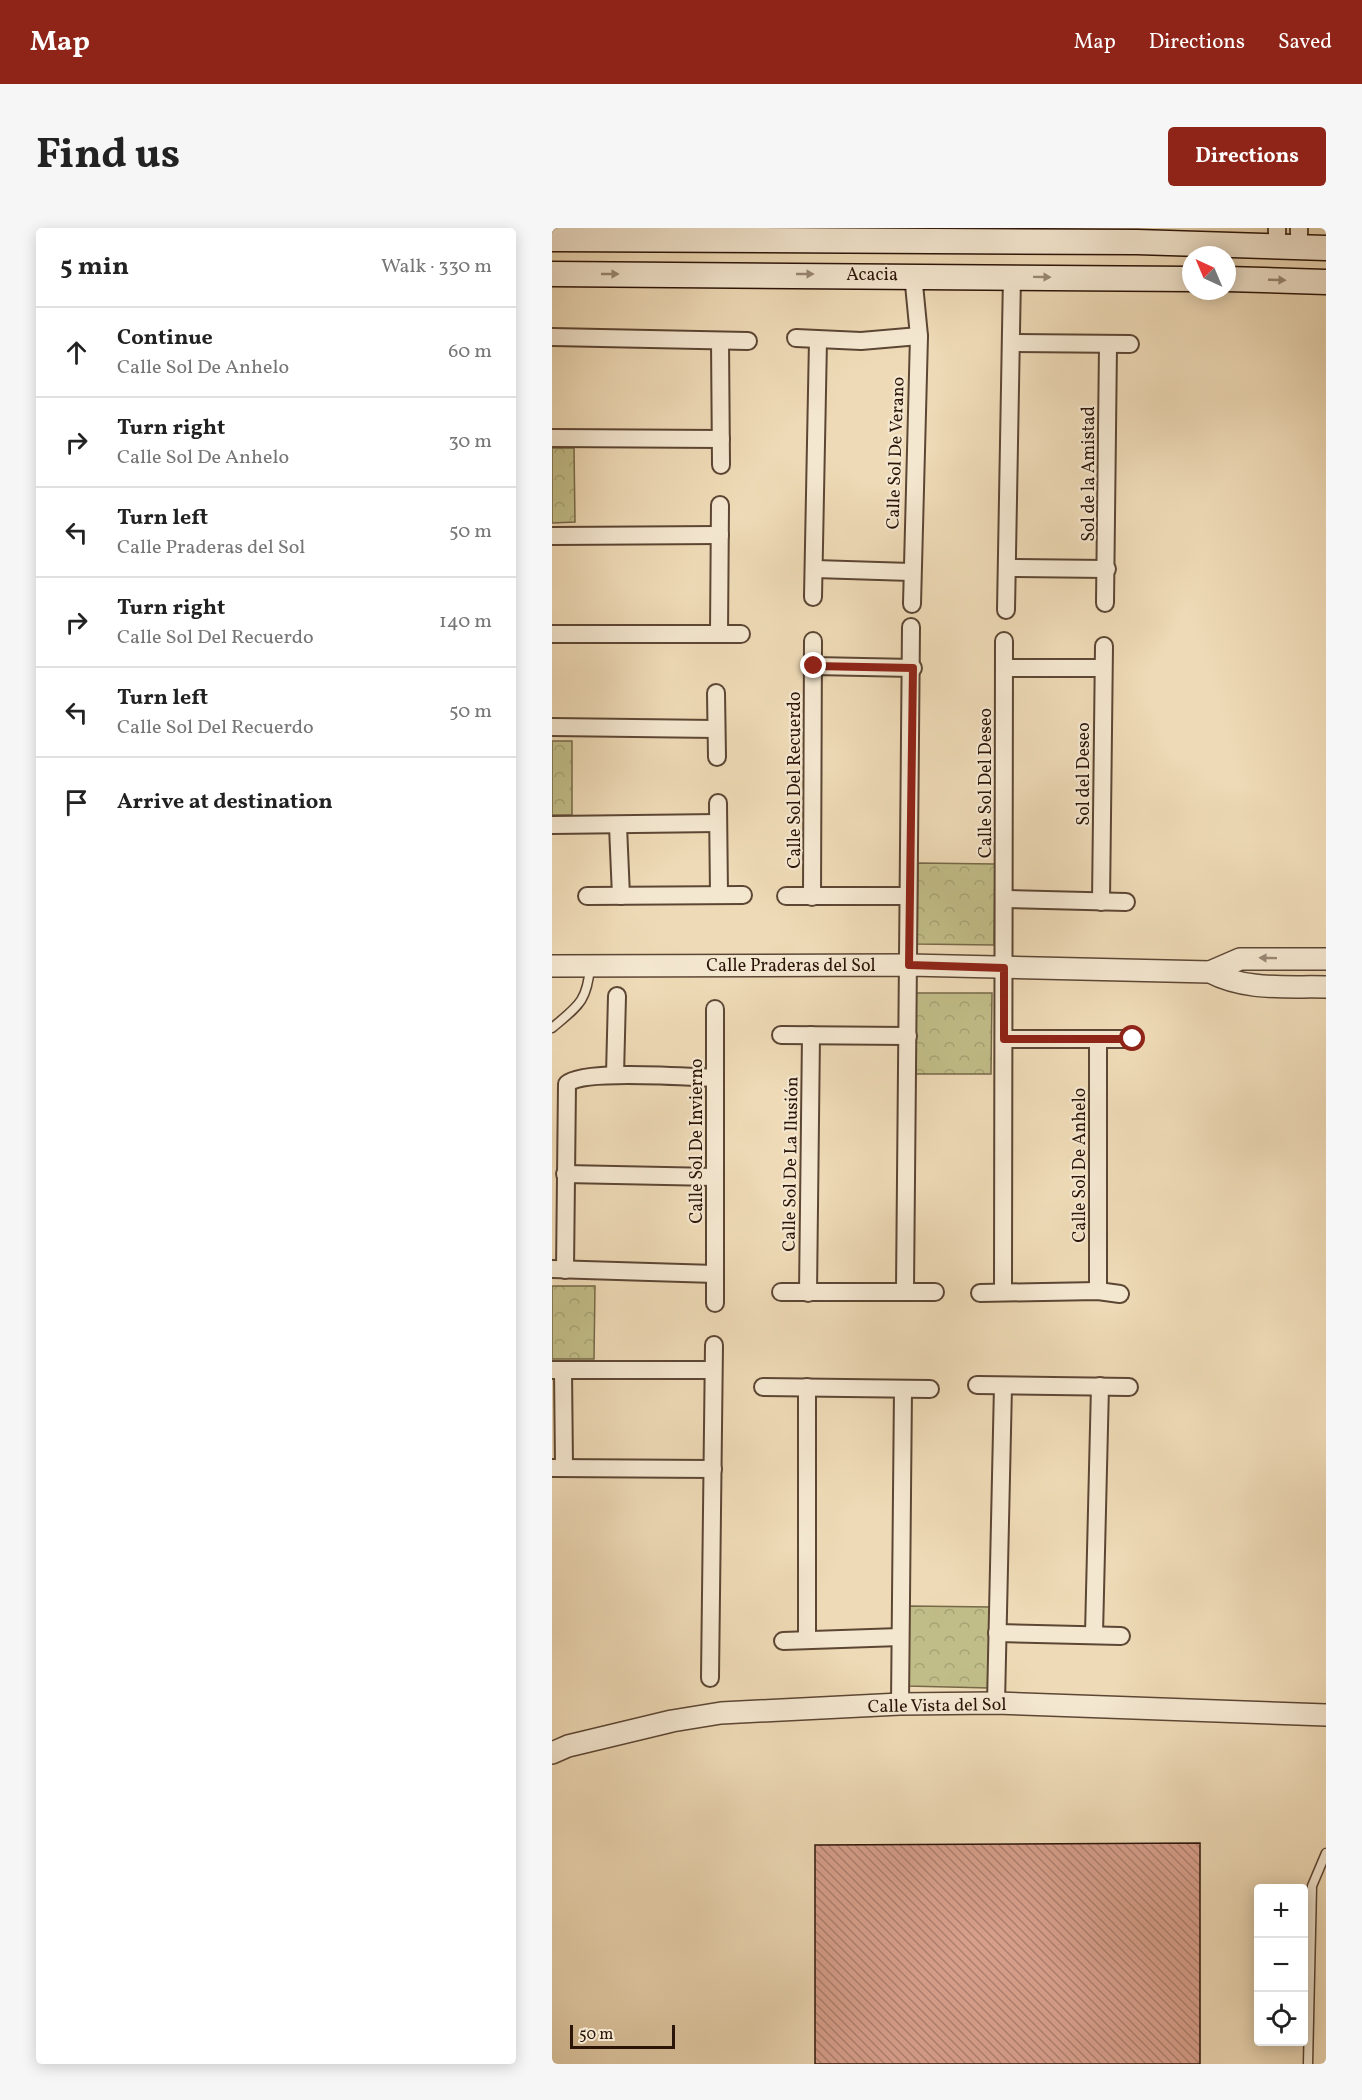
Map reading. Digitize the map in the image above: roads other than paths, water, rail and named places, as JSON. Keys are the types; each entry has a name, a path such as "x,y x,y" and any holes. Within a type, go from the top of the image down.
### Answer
{"main road":[{"path":"552,239 636,234 1137,235 1288,237 1326,248"},
{"name":"Acacia","path":"552,274 913,274 1182,279"},
{"path":"1236,279 1326,282"}],"street":[{"name":"Calle Sol De Verano","path":"912,604 918,336 913,274"},
{"path":"1006,610 1012,276"},
{"path":"796,338 861,341 918,336"},
{"path":"552,337 748,341"},
{"path":"813,597 818,340"},
{"path":"720,341 722,465"},
{"path":"1011,343 1130,344"},
{"name":"Sol de la Amistad","path":"1105,603 1108,345"},
{"path":"552,438 721,439"},
{"path":"719,634 720,505"},
{"path":"552,536 720,535"},
{"path":"1008,568 1107,570"},
{"path":"814,569 911,572"},
{"path":"905,1290 908,896 913,668 911,627"},
{"path":"552,634 741,634"},
{"name":"Calle Sol Del Recuerdo","path":"812,897 813,641"},
{"name":"Calle Sol Del Deseo","path":"1004,641 1004,968"},
{"name":"Sol del Deseo","path":"1101,902 1104,646"},
{"path":"814,666 913,668"},
{"path":"1005,668 1103,668"},
{"path":"716,693 717,757"},
{"path":"552,727 716,729"},
{"path":"718,803 719,895"},
{"path":"552,825 718,823"},
{"path":"618,826 621,896"},
{"path":"587,896 743,895"},
{"path":"786,896 908,896"},
{"path":"1004,899 1125,902"},
{"path":"1210,972 1240,959 1326,959"},
{"name":"Calle Praderas del Sol","path":"552,966 909,965 1210,972"},
{"path":"1003,1291 1004,968"},
{"path":"1210,972 1229,981 1248,986 1326,987"},
{"path":"615,1075 617,996"},
{"name":"Calle Sol De Invierno","path":"715,1009 715,1303"},
{"path":"781,1035 908,1036"},
{"name":"Calle Sol De La Ilusión","path":"808,1293 811,1035"},
{"path":"1004,1039 1133,1039"},
{"name":"Calle Sol De Anhelo","path":"1098,1039 1098,1291"},
{"path":"715,1078 615,1075 580,1077 567,1084 565,1174 558,1270 715,1274"},
{"path":"565,1174 715,1177"},
{"path":"781,1292 905,1290 935,1292"},
{"path":"980,1293 1098,1291 1120,1294"},
{"path":"710,1678 714,1345"},
{"path":"713,1370 557,1370 558,1467 713,1469"},
{"path":"977,1386 1129,1387"},
{"path":"996,1703 1003,1386"},
{"path":"1094,1634 1100,1386"},
{"path":"763,1387 930,1389"},
{"path":"807,1387 807,1640"},
{"path":"900,1704 903,1389"},
{"path":"997,1633 1121,1636"},
{"path":"783,1641 900,1637"},
{"name":"Calle Vista del Sol","path":"552,1753 568,1746 672,1721 721,1713 900,1704 996,1703 1326,1715"}],"lane":[{"path":"552,1028 580,1003 588,990 590,967"},
{"path":"1308,2064 1312,1886 1326,1853"}]}
